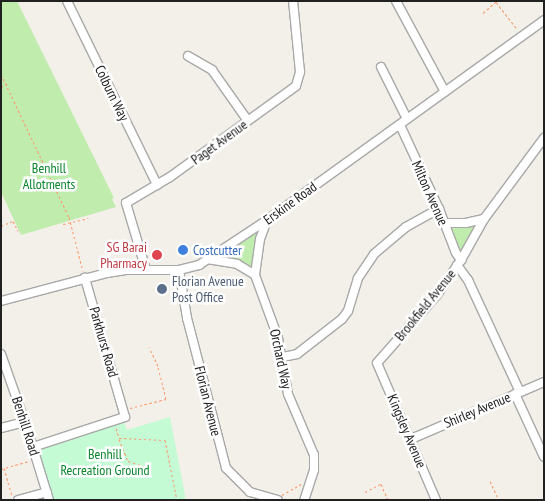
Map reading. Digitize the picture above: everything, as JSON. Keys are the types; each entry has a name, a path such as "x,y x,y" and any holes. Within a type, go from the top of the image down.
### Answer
{"street":[{"name":"Colburn Way","path":"67,1 157,185"},
{"name":"Paget Avenue","path":"146,270 126,203 157,185 299,83 300,72 293,1"},
{"path":"396,1 445,92"},
{"name":"Erskine Road","path":"1,301 85,278 126,270 190,269 267,220 350,158 400,125 522,36 542,24"},
{"path":"188,56 212,70 248,121"},
{"path":"381,67 407,119"},
{"name":"Milton Avenue","path":"400,125 439,209 459,262 518,393 544,457"},
{"name":"Brookfield Avenue","path":"377,363 437,295 484,219 544,138"},
{"path":"283,358 296,354 342,319 348,311 358,278 374,254 406,227 439,209"},
{"path":"444,223 466,223 484,219"},
{"name":"Orchard Way","path":"267,220 260,239 255,275 283,358 288,394 314,455 314,470 304,500"},
{"path":"208,259 237,264 255,275"},
{"name":"Florian Avenue","path":"180,270 186,318 226,468 250,492 277,499"},
{"name":"Parkhurst Road","path":"85,278 125,417 113,421"},
{"name":"Benhill Road","path":"1,354 26,422 48,496"},
{"name":"Kingsley Avenue","path":"377,363 436,500"},
{"name":"Shirley Avenue","path":"411,439 544,382"},
{"path":"33,447 113,421"},
{"path":"1,428 26,422"},
{"path":"18,500 48,496"}],"path":[{"path":"483,12 496,2 522,36"},
{"path":"1,74 70,222 85,278"},
{"path":"1,87 7,84"},
{"path":"63,224 88,218"},
{"path":"1,226 13,221 18,231"},
{"path":"122,406 132,408 166,399 158,366 150,346"},
{"path":"113,421 128,461 148,467"},
{"path":"119,438 165,440 178,500"},
{"path":"13,500 2,468 37,459"},
{"path":"277,499 310,479"},
{"path":"490,481 499,500"},
{"path":"364,492 381,484 388,500"}],"green space":[{"name":"Benhill Allotments","path":"1,1 17,1 114,198 112,199 116,207 21,235 1,192"},
{"path":"481,221 461,257 445,224"},
{"path":"265,224 254,272 212,258"},
{"name":"Benhill Recreation Ground","path":"170,417 186,500 49,500 33,447 122,418 127,430"}],"place":[{"name":"Costcutter","path":"183,250"},
{"name":"SG Barai Pharmacy","path":"157,255"},
{"name":"Florian Avenue Post Office","path":"162,289"}]}
